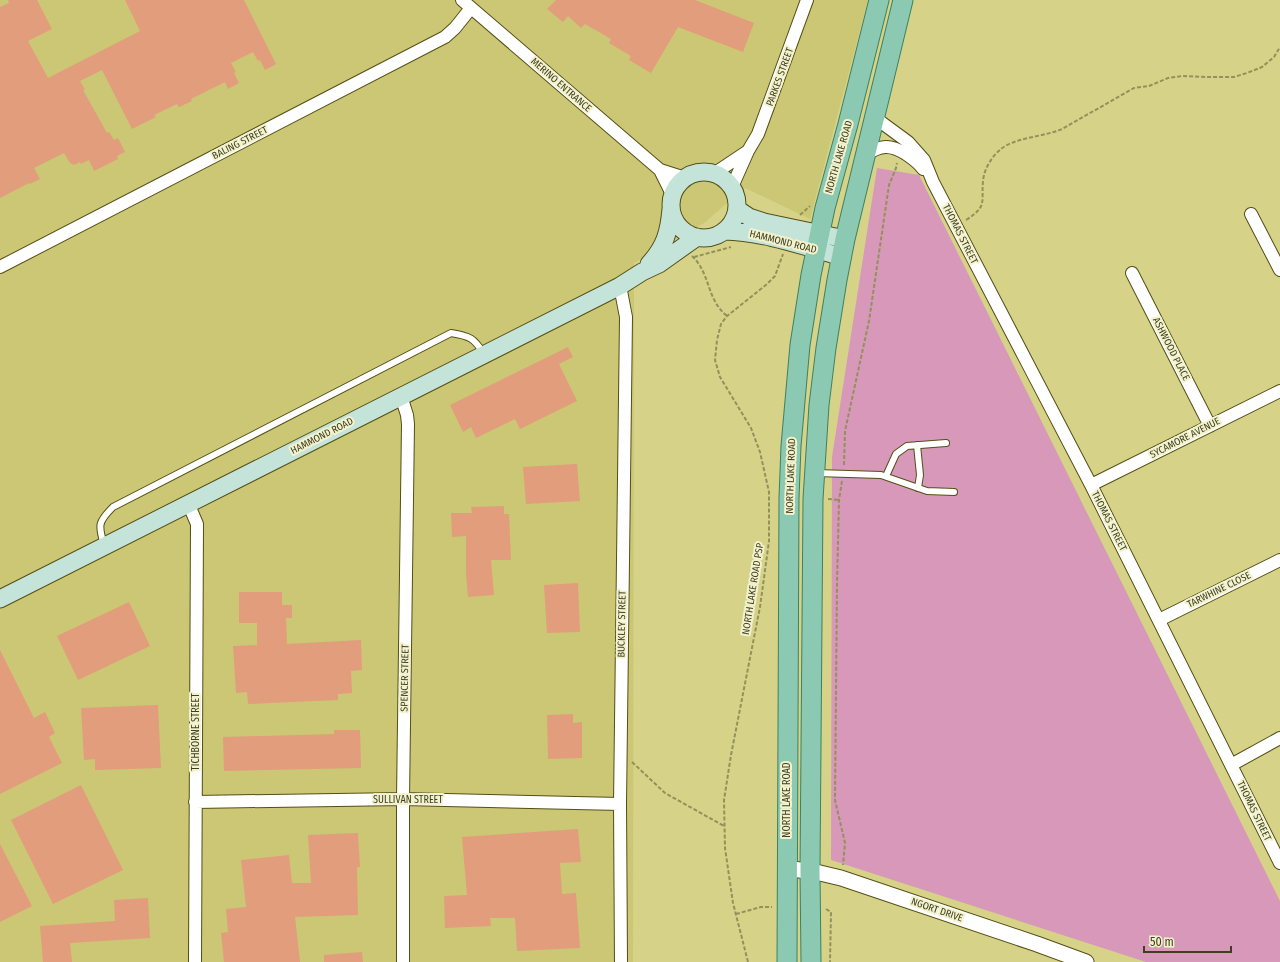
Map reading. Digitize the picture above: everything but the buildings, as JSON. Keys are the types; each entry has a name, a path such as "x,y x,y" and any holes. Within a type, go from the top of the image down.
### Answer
{"main road":[{"name":"NORTH LAKE ROAD","path":"787,962 786,868 789,498 791,453 800,345 825,208 879,0"},
{"path":"812,962 810,871 813,499 819,405 826,348 844,248 903,0"},
{"path":"705,172 715,174 725,179 732,187 736,198 737,208 735,217 724,231 711,237 697,237 687,233 680,227 674,218 672,202 677,186 685,178 694,173 705,172"},
{"name":"HAMMOND ROAD","path":"642,272 661,250 668,236 672,202"},
{"name":"HAMMOND ROAD","path":"737,208 749,217 818,242"},
{"name":"HAMMOND ROAD","path":"724,231 743,232 818,242 844,248"},
{"name":"HAMMOND ROAD","path":"0,598 620,286 642,272 688,252 697,237"}],"street":[{"name":"PARKES STREET","path":"732,187 748,151 758,134 807,0"},
{"name":"MERINO ENTRANCE","path":"466,4 660,170 685,178"},
{"name":"BALING STREET","path":"0,267 445,37 455,28 466,4"},
{"name":"THOMAS STREET","path":"874,117 908,142 924,160 933,182 1091,486 1280,863"},
{"path":"865,155 876,148 887,146 897,148"},
{"name":"THOMAS STREET","path":"897,148 918,162 933,182"},
{"name":"PARKES STREET","path":"715,174 748,151"},
{"name":"MERINO ENTRANCE","path":"660,170 672,202"},
{"path":"1251,214 1280,270"},
{"name":"ASHWOOD PLACE","path":"1132,273 1210,426"},
{"name":"BUCKLEY STREET","path":"620,286 626,317 620,804 621,962"},
{"name":"SYCAMORE AVENUE","path":"1091,486 1280,391"},
{"name":"SPENCER STREET","path":"401,396 405,407 408,424 403,962"},
{"name":"TICHBORNE STREET","path":"188,504 197,524 195,962"},
{"name":"TARWHINE CLOSE","path":"1159,620 1280,560"},
{"path":"1231,764 1280,738"},
{"name":"SULLIVAN STREET","path":"195,802 404,799 620,804"},
{"name":"NGORT DRIVE","path":"786,868 810,871 841,878 1086,962"}],"lane":[{"path":"104,546 99,527 103,516 113,507 451,333 464,335 476,342 484,354"},
{"path":"886,476 896,454 907,446 946,443"},
{"path":"917,445 920,475 918,488"},
{"path":"815,473 881,475 927,491 954,492"}],"path":[{"path":"966,220 980,209 983,201 983,180 988,166 994,156 1002,148 1014,142 1057,131 1072,124 1134,88 1149,86 1168,78 1182,76 1234,77 1247,74 1262,66 1274,57 1280,47"},
{"path":"841,878 845,843 835,800 838,507 846,457 845,431 869,321 889,185 896,168 897,148"},
{"path":"688,252 712,251 735,246"},
{"path":"688,252 707,279 713,301 719,310 727,316"},
{"name":"NORTH LAKE ROAD PSP","path":"748,962 733,904 725,848 724,800 732,747 760,607 769,541 769,492 760,452 750,428 720,377 715,360 717,340 721,324 727,316 775,276 783,253"},
{"path":"621,752 665,793 724,826"}],"shaded area":[{"path":"0,0 868,0 810,219 745,188 704,223 634,263 633,962 0,962"},
{"path":"877,168 919,175 1280,901 1280,962 1146,962 831,860 832,457"}]}
